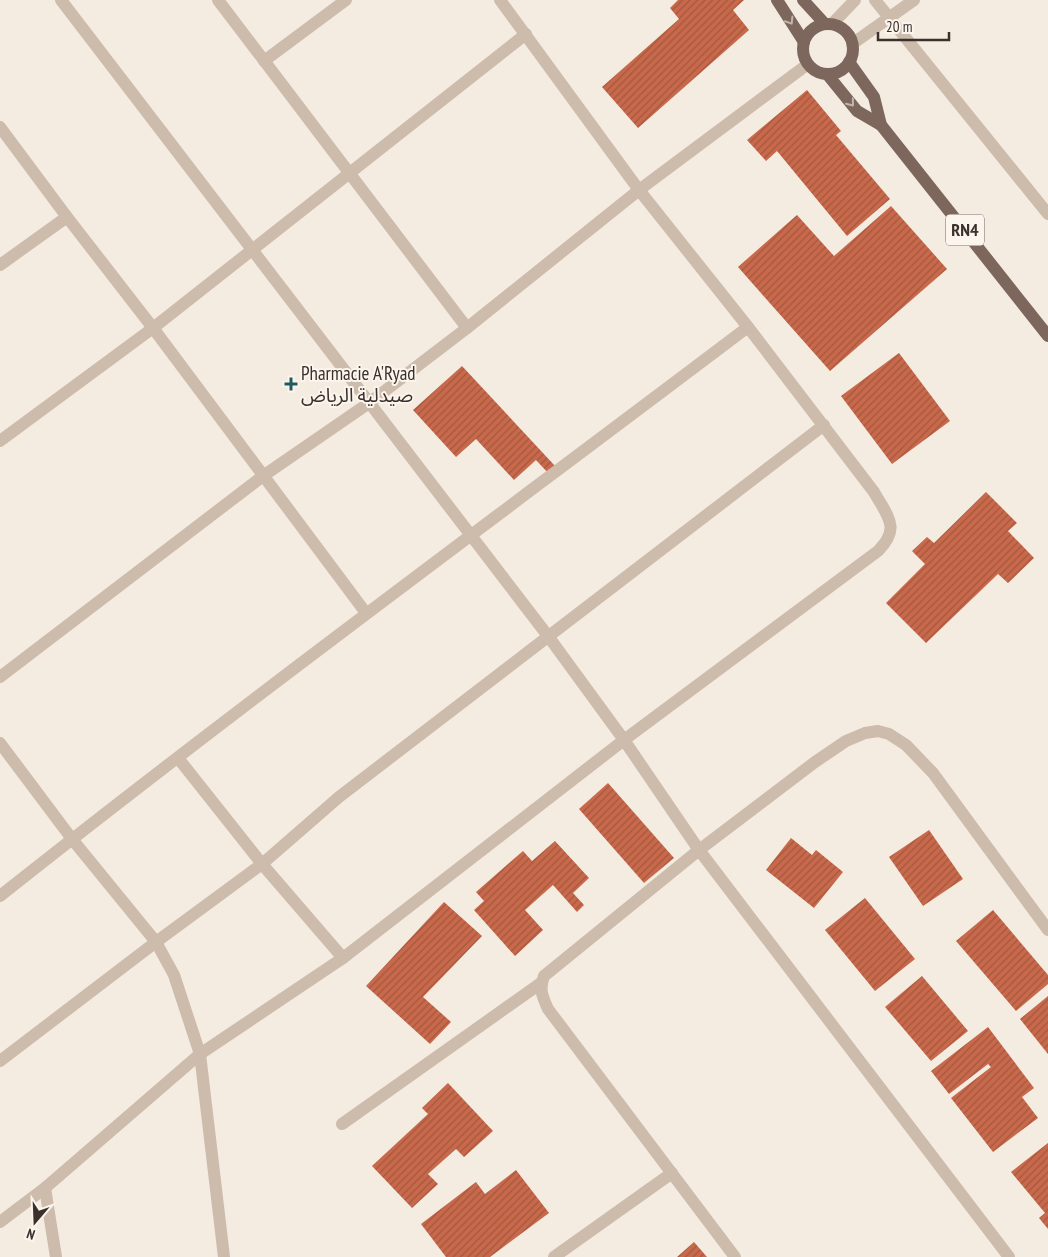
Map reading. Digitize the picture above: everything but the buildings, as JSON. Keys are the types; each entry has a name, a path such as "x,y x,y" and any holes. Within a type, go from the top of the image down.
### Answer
{"main road":[{"path":"777,0 804,42"},
{"path":"804,0 829,24 841,28 848,35 852,44 849,62 836,73 827,74"},
{"path":"808,64 803,53 804,42 808,33 816,27 829,24"},
{"name":"RN4","path":"849,62 874,97 881,125"},
{"name":"RN4","path":"808,64 816,71 827,74 857,111 881,125 1048,336"}],"street":[{"path":"61,0 548,636 624,740 699,850 1009,1257"},
{"path":"218,0 467,328"},
{"path":"264,61 346,0"},
{"path":"0,1222 45,1188 200,1054 343,958 624,740 878,551 889,538 891,531 890,521 874,492 748,327 639,190 500,0"},
{"path":"829,24 855,0"},
{"path":"875,0 1048,214"},
{"path":"852,44 914,0"},
{"path":"0,441 153,328 526,34"},
{"path":"0,677 263,476 369,403 467,328 639,190 808,64"},
{"path":"0,127 366,613"},
{"path":"0,265 67,217"},
{"path":"0,896 366,613 748,327"},
{"path":"0,1061 262,864 339,797 824,425"},
{"path":"735,1257 548,1009 542,995 541,983 544,976 699,850 815,762 846,741 865,732 878,731 889,734 906,745 932,773 1048,930"},
{"path":"0,744 72,839 156,942 174,974 200,1054 224,1257"},
{"path":"178,758 262,864 343,958"},
{"path":"342,1124 541,983"},
{"path":"554,1257 672,1172"},
{"path":"45,1188 56,1257"}],"place":[{"name":"Pharmacie A'Ryad صيدلية الرياض","path":"291,384"}]}
